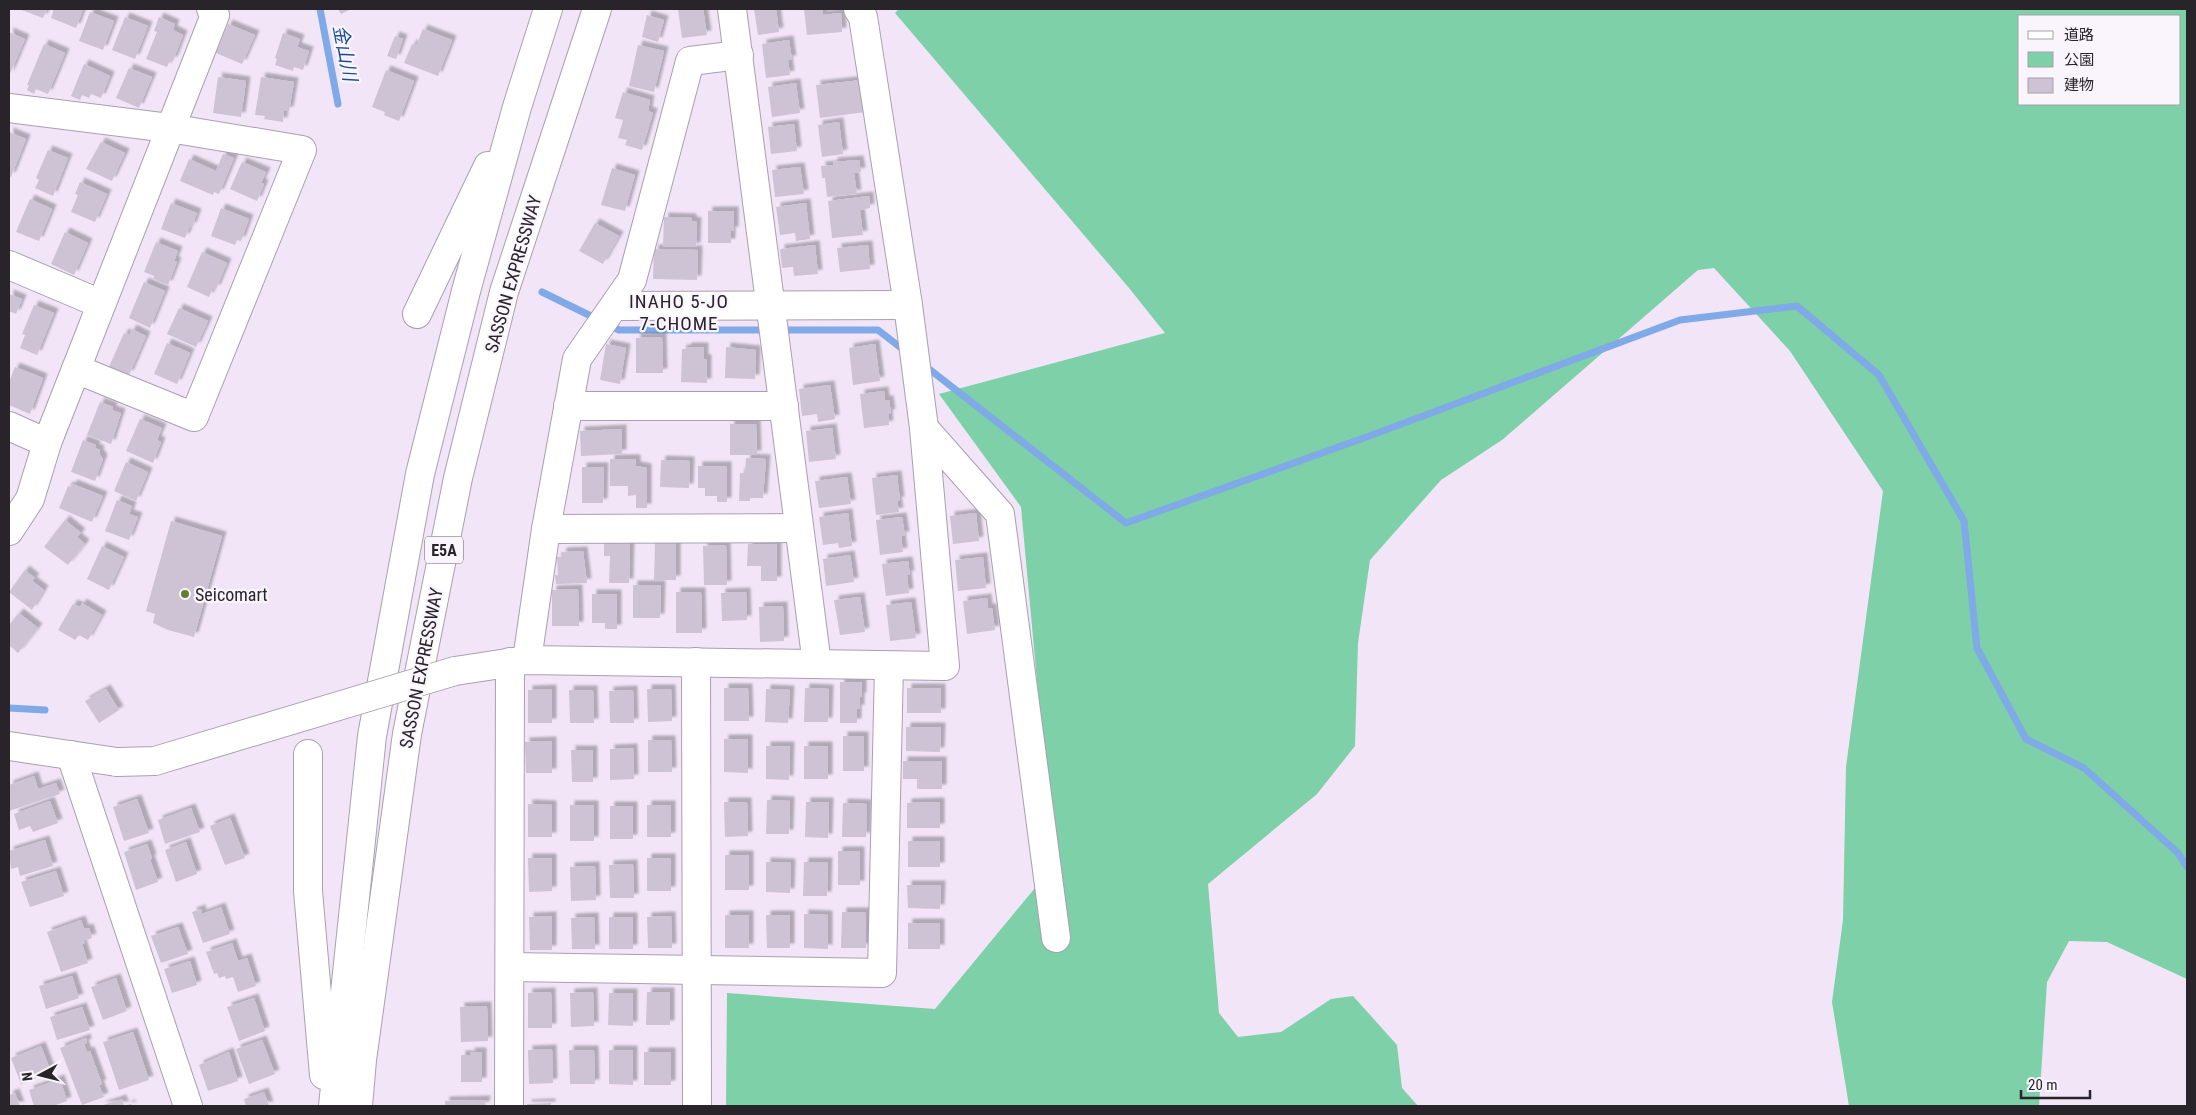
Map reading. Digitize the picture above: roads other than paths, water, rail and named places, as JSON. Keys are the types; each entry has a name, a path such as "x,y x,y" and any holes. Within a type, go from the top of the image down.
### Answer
{"main road":[{"path":"9,530 30,499 47,443 169,128 215,15 211,9"},
{"name":"SASSON EXPRESSWAY","path":"333,1106 372,736 420,474 463,301 517,107 548,9"},
{"name":"SASSON EXPRESSWAY","path":"358,1106 362,1060 407,734 458,478 504,292 597,9"},
{"path":"732,9 817,664"},
{"path":"9,746 117,762 155,761 455,671 519,661 945,666 924,428 912,333 864,17 858,9"},
{"path":"509,1106 510,967 519,661 546,529 577,359 632,280 690,62 739,55"},
{"path":"417,314 517,107"},
{"path":"9,108 169,128 302,150 194,417 76,369"},
{"path":"9,265 101,304"},
{"path":"613,308 771,310 908,305"},
{"path":"568,406 784,406"},
{"path":"9,426 47,443"},
{"path":"924,428 1000,514 1056,938"},
{"path":"546,529 799,528"},
{"path":"696,662 697,1106"},
{"path":"510,967 697,968 882,973 889,666"},
{"path":"308,754 308,891 326,1106"},
{"path":"71,755 188,1106"}],"waterway":[{"name":"金山川","path":"320,9 338,104"},
{"name":"金山川","path":"542,292 597,319"},
{"path":"924,365 1126,523 1372,435 1680,320 1797,306 1879,375 1964,521 1977,648 2026,739 2084,768 2178,853 2187,867"},
{"path":"607,324 619,330 768,330"},
{"path":"778,330 878,330 905,351"},
{"path":"9,708 45,710"}],"place":[{"name":"Seicomart","path":"185,594"}],"district":[{"name":"INAHO 5-JO 7-CHOME","path":"679,312"}]}
